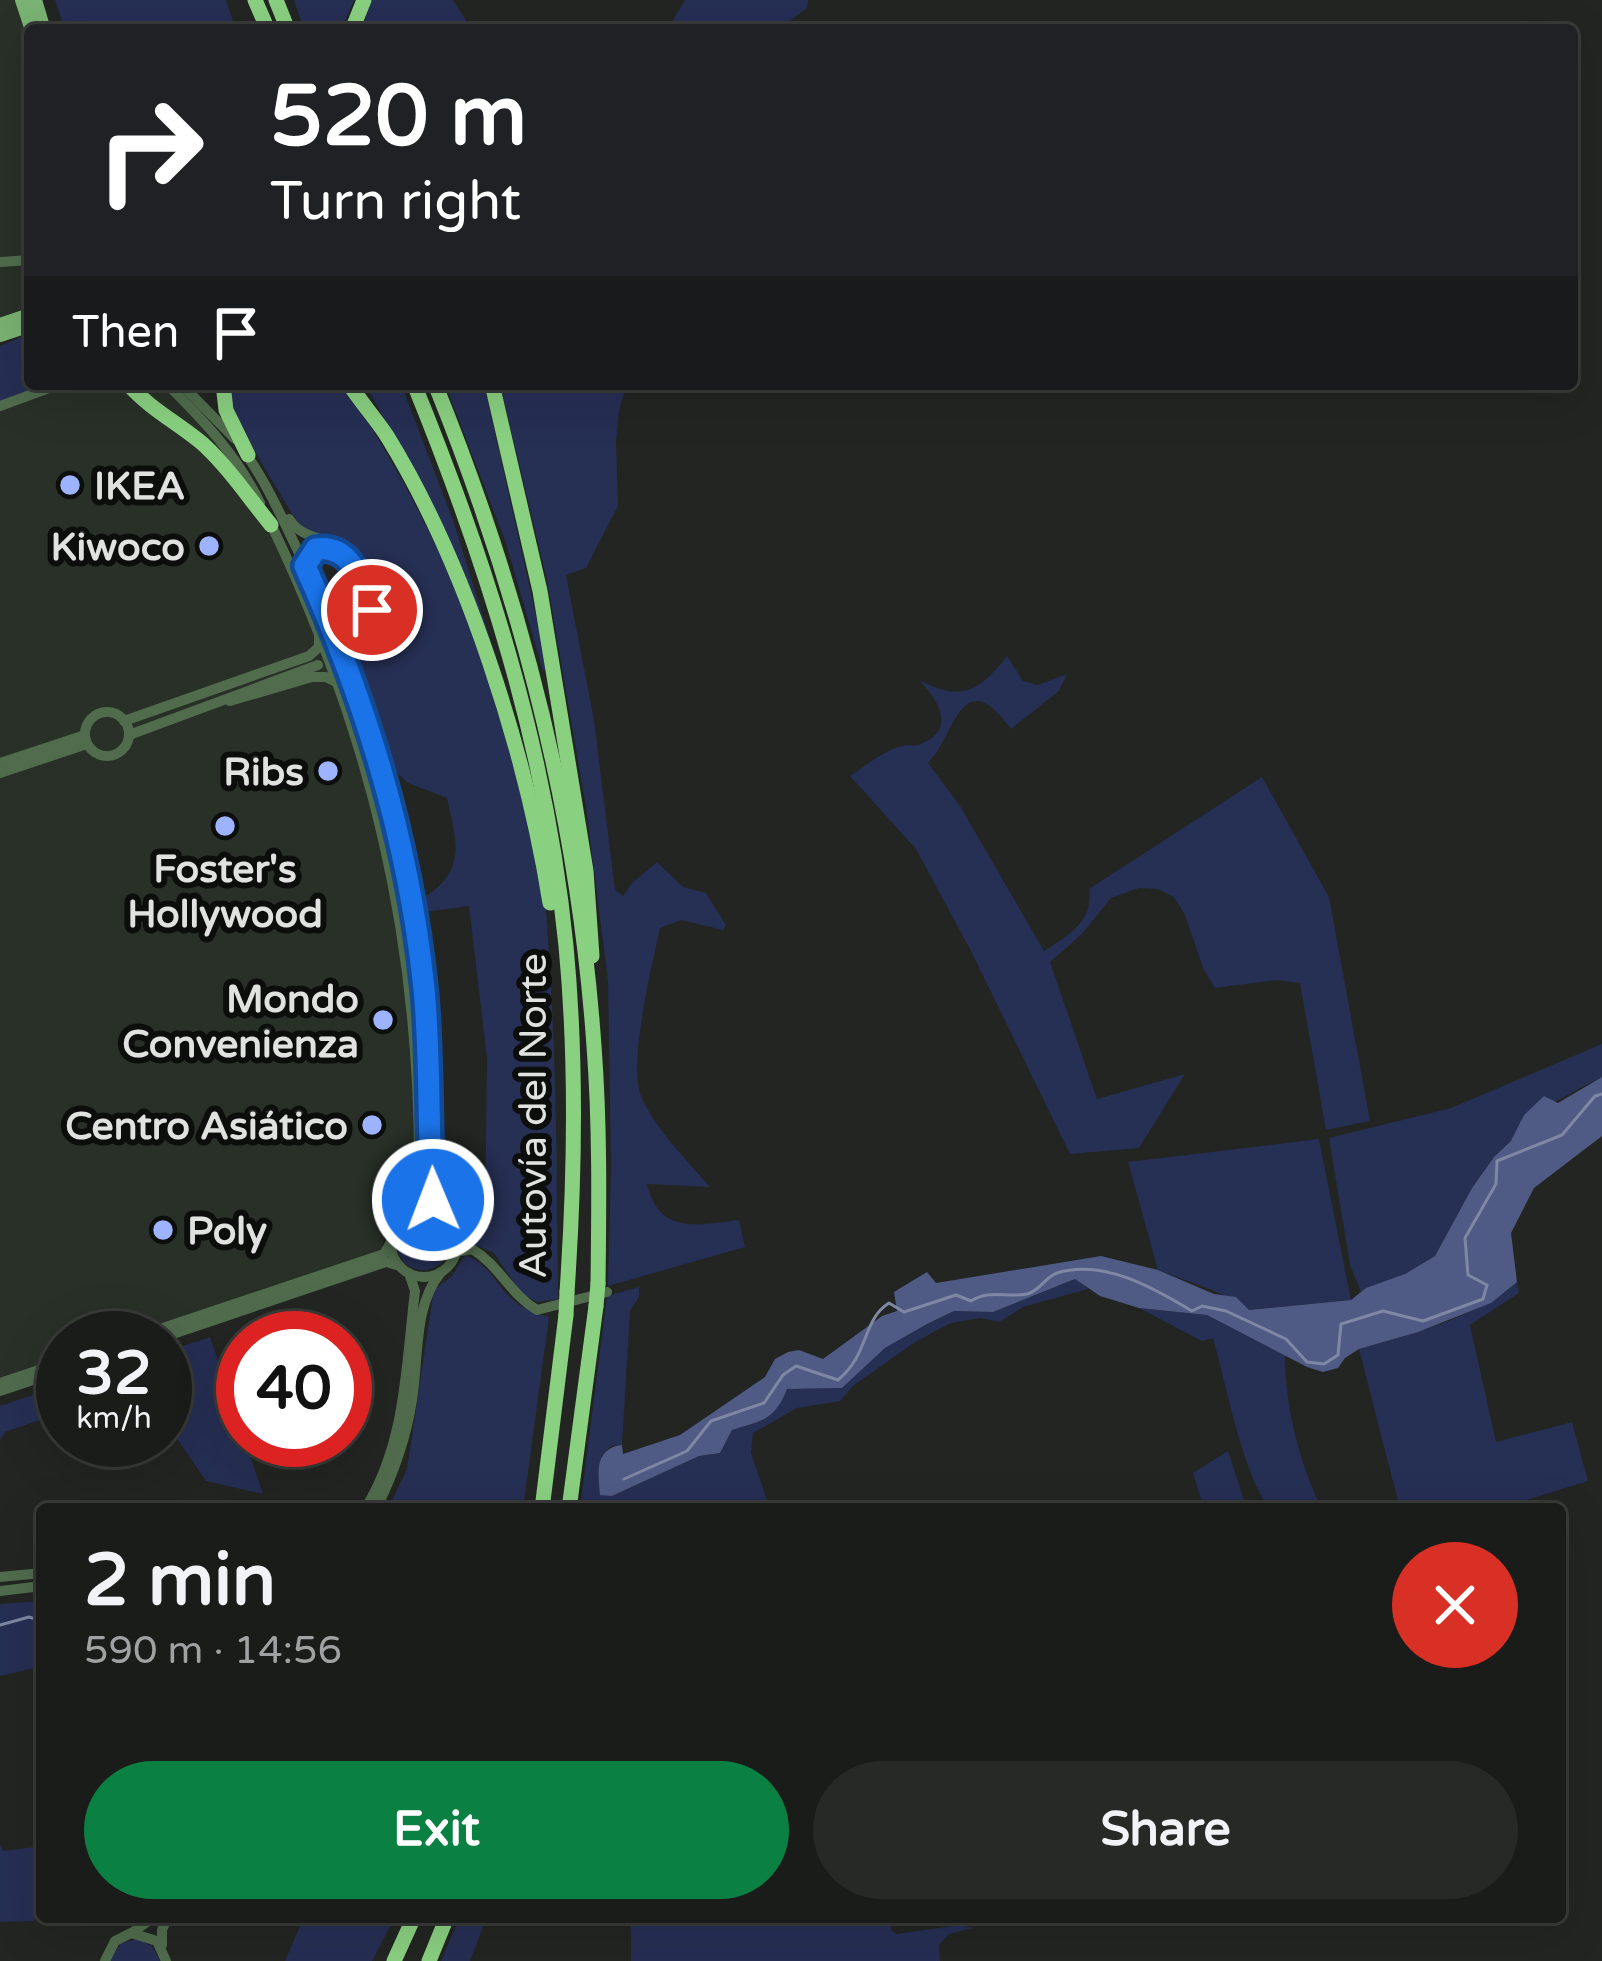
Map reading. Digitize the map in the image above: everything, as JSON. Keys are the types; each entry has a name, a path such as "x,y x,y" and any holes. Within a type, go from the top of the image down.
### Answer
{"highway":[{"path":"133,390 219,459 271,525"},
{"path":"224,390 226,410 248,455"},
{"path":"354,390 386,435"},
{"path":"362,390 442,546 518,750 569,1001"},
{"name":"Autovía del Norte","path":"416,390 517,680 557,881 569,1001 574,1159 566,1315 543,1503"},
{"name":"Autovía del Norte","path":"437,390 497,549 534,675 564,808 590,995 603,1288 596,1306 570,1503"},
{"path":"493,390 540,591 570,772 592,914 590,995"},
{"path":"396,1957 411,1923"},
{"path":"429,1961 445,1923"}],"street":[{"path":"0,406 44,390"},
{"path":"172,390 230,451 271,525 317,624 381,821 411,990 419,1184 414,1212"},
{"path":"187,390 248,455 295,529 334,545 347,558 374,622 365,644 353,653"},
{"path":"264,482 305,566 367,719 404,859 424,987 433,1200 456,1233 456,1252 426,1291 400,1457 379,1503"},
{"path":"305,566 322,547 347,558"},
{"path":"129,735 296,661 319,647 317,624"},
{"path":"124,721 321,664"},
{"path":"216,697 247,699 313,677 326,677 340,686"},
{"path":"99,713 113,713 124,721 129,735 113,755 98,754 86,740 88,722 99,713"},
{"path":"0,763 86,740"},
{"path":"0,773 86,740"},
{"path":"192,1319 384,1254 398,1224 414,1212 445,1217"},
{"path":"369,1503 381,1484 398,1435 415,1291 391,1242"},
{"path":"456,1252 472,1249 489,1259 519,1300 537,1310 603,1288"},
{"path":"192,1328 386,1262 431,1276 441,1272"},
{"path":"0,1387 36,1375"},
{"path":"0,1577 36,1574"},
{"path":"0,1591 36,1587"},
{"path":"105,1961 115,1941 145,1923"},
{"path":"165,1923 165,1955"},
{"path":"131,1933 149,1936 165,1955"}],"shaded area":[{"path":"0,0 22,0 28,24 24,24 24,317 0,324"},
{"path":"55,0 226,0 234,24 63,24"},
{"path":"294,0 354,0 344,24 302,24"},
{"path":"371,0 453,0 468,24 364,24"},
{"path":"685,0 808,0 807,8 786,24 671,24"},
{"path":"24,336 24,390 35,390 0,402 0,346"},
{"path":"35,390 172,390 242,468 354,725 411,990 415,1200 388,1222 381,1249 332,1271 192,1318 192,1311 36,1311 36,1370 0,1382 0,402"},
{"path":"230,390 346,390 413,500 494,690 530,822 546,913 558,1299 537,1302 521,1293 494,1253 464,1240 485,1230 487,1059 469,906 424,912 421,899 446,878 455,856 447,798 408,783 396,772 354,662 374,649 383,620 359,557 338,539 301,529 246,435"},
{"path":"368,390 403,390 453,520 500,671 438,525"},
{"path":"447,390 485,390 548,669 543,671 506,543"},
{"path":"501,390 625,390 616,443 618,506 586,568 566,575 594,720 615,890 623,896 657,862 683,887 706,893 726,925 723,930 681,920 660,928 643,1014 638,1081 654,1120 710,1187 647,1184 653,1200 670,1219 695,1224 739,1220 745,1247 608,1286 608,981 586,807 547,580"},
{"path":"1007,656 1023,681 1038,685 1067,674 1059,691 1011,729 994,710 970,702 928,763 960,806 1044,951 1083,919 1089,889 1262,777 1329,897 1370,1121 1326,1130 1300,983 1276,980 1215,988 1174,897 1158,889 1139,888 1111,898 1082,934 1050,962 1097,1099 1185,1074 1139,1148 1070,1154 916,849 850,776 889,751 921,744 939,730 941,714 919,680 947,691 968,690"},
{"path":"1602,1044 1602,1077 1524,1115 1512,1141 1472,1188 1435,1256 1361,1292 1350,1265 1329,1138 1451,1108"},
{"path":"1602,1077 1602,1136 1534,1188 1511,1233 1517,1282 1491,1303 1359,1349 1338,1368 1323,1372 1307,1367 1207,1315 1139,1308 1100,1296 1075,1279 993,1312 954,1311 885,1348 842,1388 787,1389 766,1418 732,1430 720,1453 699,1456 612,1496 600,1495 600,1463 606,1451 622,1445 623,1454 680,1435 765,1377 775,1359 788,1352 799,1350 823,1359 882,1316 897,1311 894,1292 927,1272 936,1283 1101,1256 1236,1297 1249,1310 1351,1300 1366,1288 1405,1274 1435,1256 1472,1188 1511,1141 1524,1115 1544,1096 1558,1103"},
{"path":"1319,1139 1351,1300 1249,1310 1158,1270 1128,1162"},
{"path":"423,1218 441,1226 449,1244 441,1262 423,1270 405,1262 397,1244 405,1226"},
{"path":"465,1255 486,1269 518,1304 549,1317 524,1503 391,1503 407,1469 434,1289 451,1277"},
{"path":"1076,1279 1088,1289 1023,1307 999,1322 981,1318 951,1323 915,1342 853,1386 840,1401 797,1408 753,1433 751,1453 768,1503 581,1503 607,1296 639,1287 630,1311 622,1445 611,1446 601,1456 612,1496 699,1456 720,1453 732,1430 761,1421 787,1389 842,1388 885,1348 927,1324 954,1311 993,1312"},
{"path":"1517,1282 1519,1293 1470,1325 1496,1442 1572,1422 1588,1481 1516,1503 1398,1503 1359,1349 1421,1331 1500,1295"},
{"path":"1139,1308 1207,1315 1285,1355 1295,1434 1320,1503 1266,1503 1244,1453 1213,1338 1202,1341"},
{"path":"210,1337 216,1355 216,1467 254,1467 263,1494 206,1481 192,1461 192,1343"},
{"path":"36,1394 36,1421 5,1432 0,1440 0,1406"},
{"path":"1228,1451 1245,1503 1202,1503 1193,1473"},
{"path":"36,1601 36,1667 0,1676 0,1604"},
{"path":"0,1845 3,1851 36,1847 36,1915 33,1921 0,1922"},
{"path":"301,1923 392,1923 372,1961 285,1961"},
{"path":"457,1923 485,1923 470,1961 441,1961"},
{"path":"631,1923 892,1923 896,1934 960,1925 973,1928 949,1934 939,1945 940,1961 631,1961"},
{"path":"137,1939 152,1946 160,1961 110,1961 121,1943"}],"waterway":[{"path":"624,1479 687,1451 711,1421 764,1403 783,1375 796,1366 838,1380 856,1359 874,1318 889,1303 904,1312 956,1295 971,1301 985,1295 1027,1294 1053,1275 1075,1270 1128,1278 1192,1311 1202,1306 1226,1311 1286,1339 1307,1362 1324,1364 1338,1355 1341,1324 1383,1311 1423,1321 1483,1299 1487,1285 1468,1275 1465,1238 1496,1184 1497,1161 1562,1135 1595,1096 1602,1094"},
{"path":"0,1625 36,1619"}],"place":[{"name":"IKEA","path":"70,485"},
{"name":"Kiwoco","path":"209,546"},
{"name":"Ribs","path":"328,771"},
{"name":"Foster's Hollywood","path":"225,826"},
{"name":"Mondo Convenienza","path":"383,1020"},
{"name":"Centro Asiático","path":"372,1125"},
{"name":"Poly","path":"163,1230"}],"route":[{"path":"372,610 347,558 332,549 316,549 305,566 367,719 415,918 430,1062 433,1200"}]}
